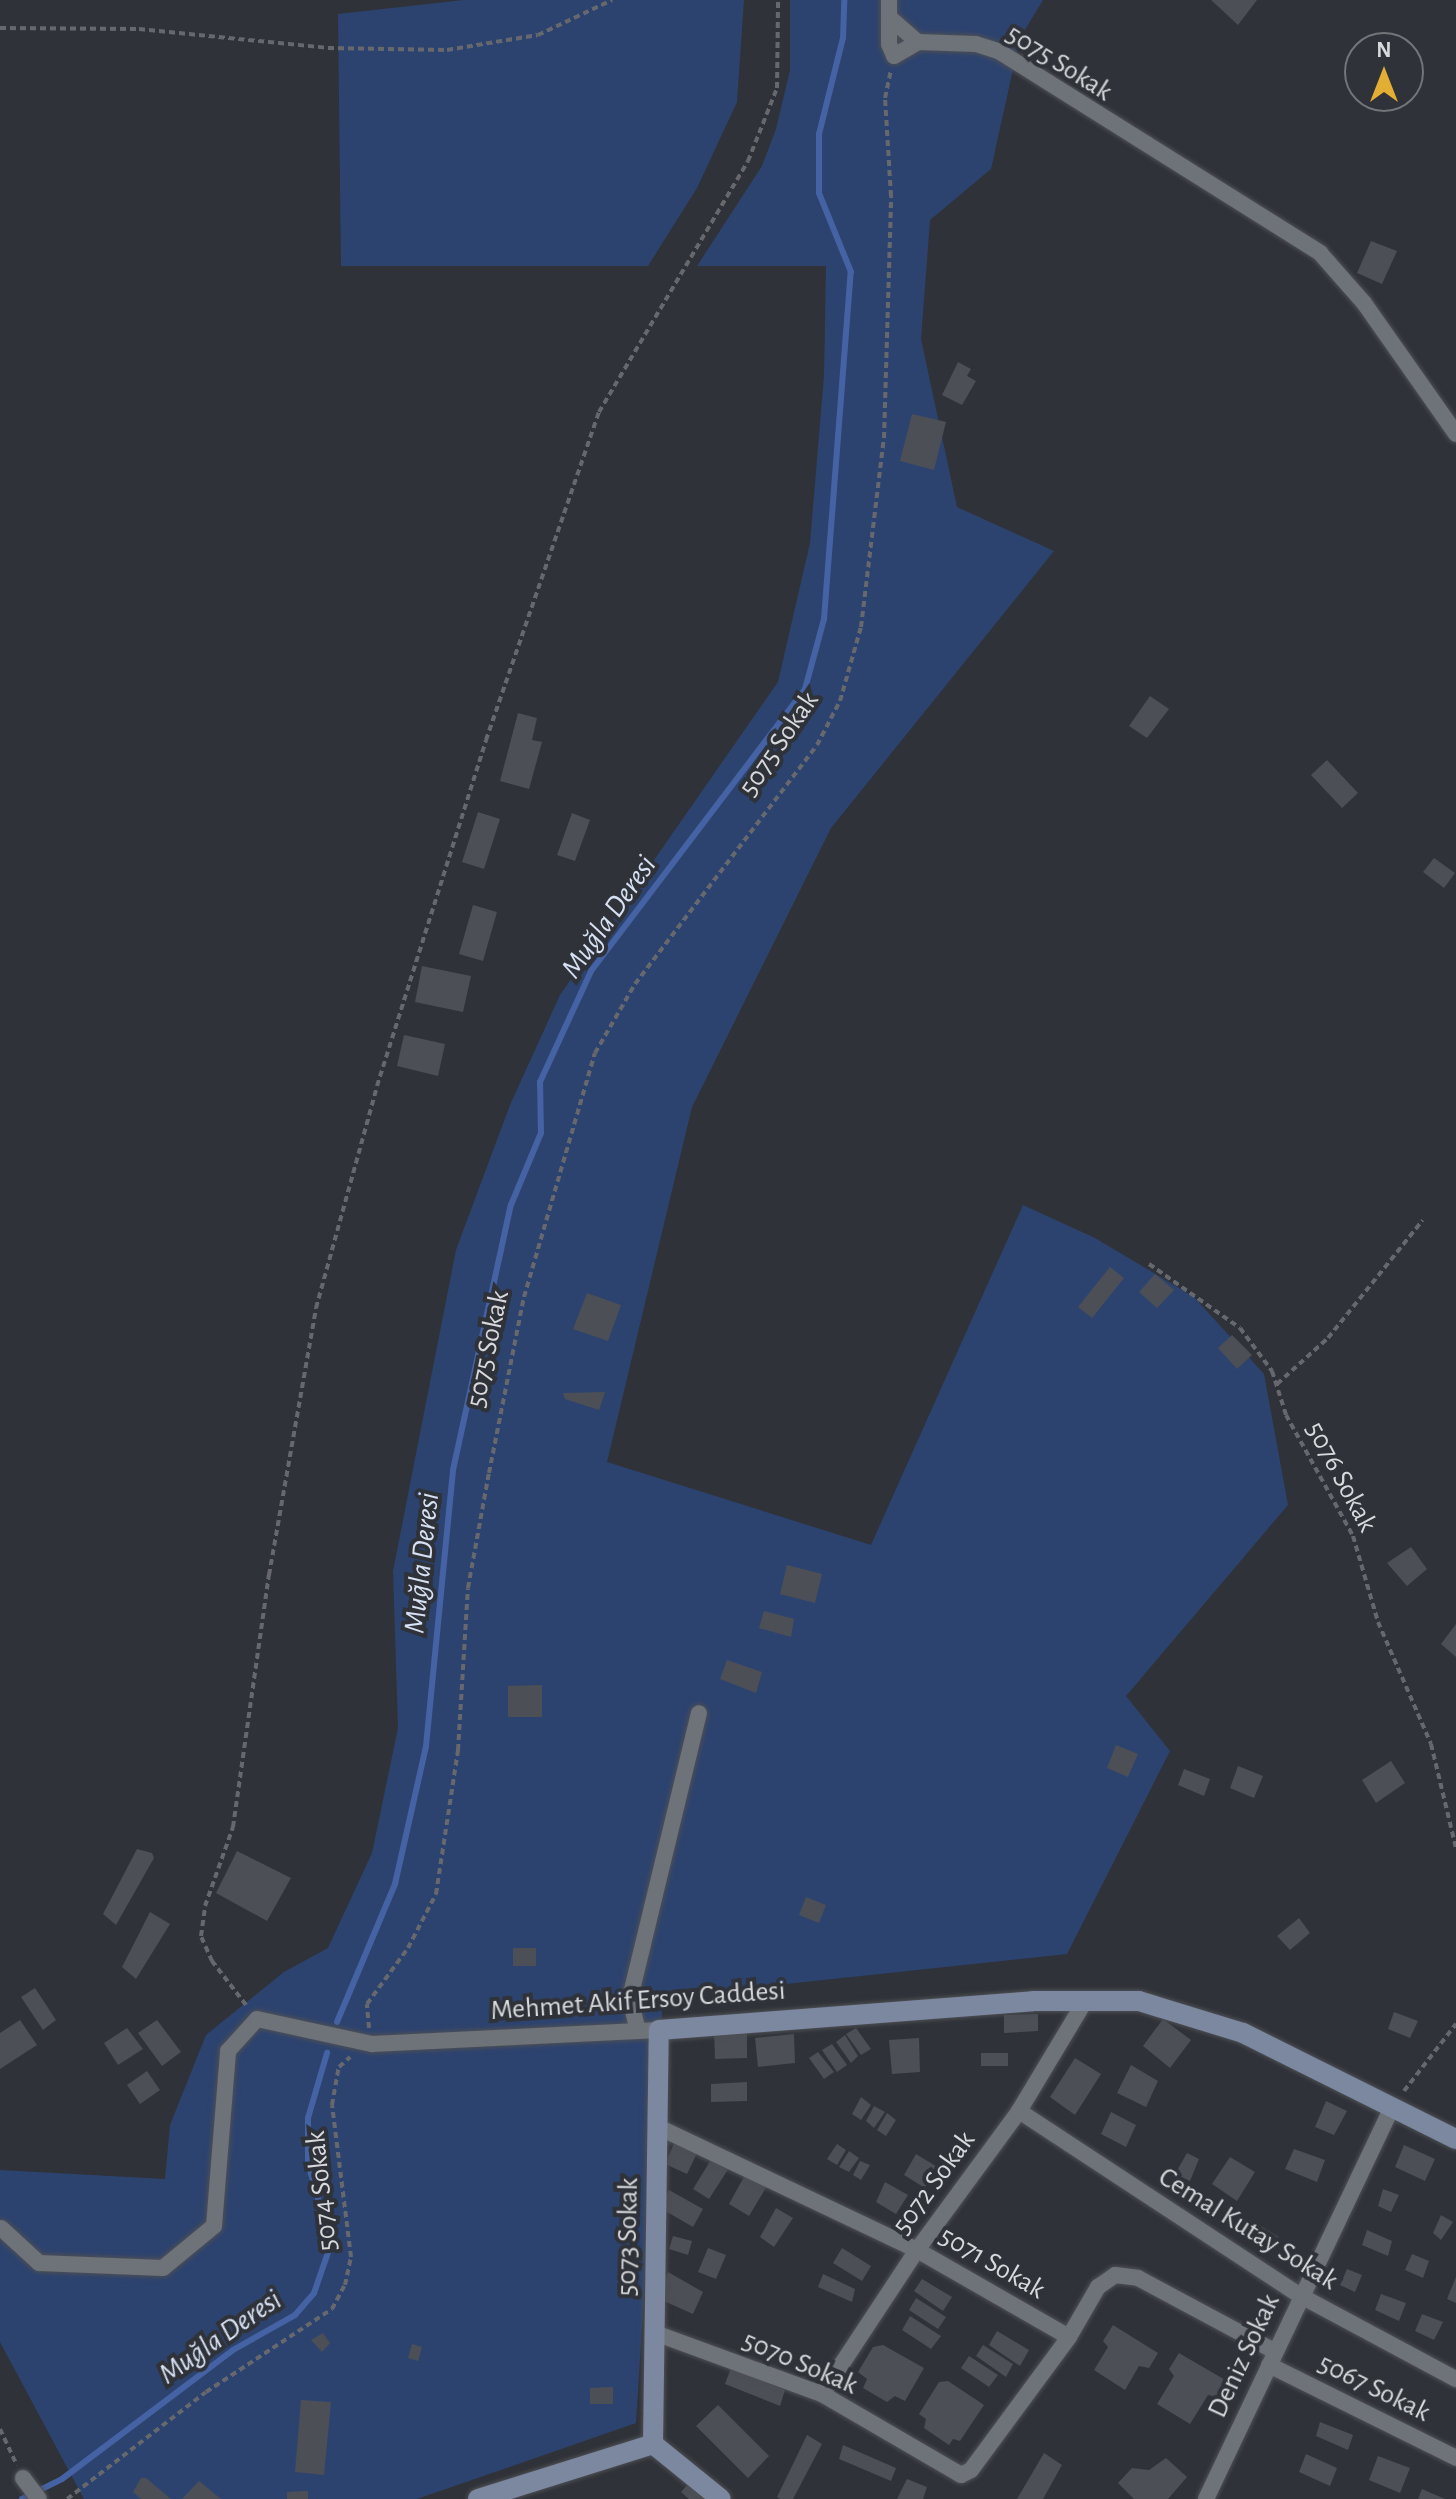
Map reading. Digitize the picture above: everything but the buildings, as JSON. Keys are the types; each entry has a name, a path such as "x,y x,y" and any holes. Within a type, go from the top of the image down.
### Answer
{"street":[{"path":"889,0 889,44 894,56 918,42 890,18"},
{"name":"5075 Sokak","path":"918,42 976,44 1000,52 1320,253 1364,303 1456,434"},
{"path":"638,2031 630,1998 632,1983 699,1713"},
{"name":"Mehmet Akif Ersoy Caddesi","path":"257,2019 372,2044 659,2030 1085,2001 1139,2001 1243,2033 1456,2139"},
{"name":"5072 Sokak","path":"822,2394 917,2250 1019,2111 1085,2001"},
{"path":"1,2228 39,2263 163,2268 214,2226 228,2051 257,2019"},
{"name":"5073 Sokak","path":"653,2444 659,2030"},
{"name":"Deniz Sokak","path":"1206,2499 1393,2106"},
{"name":"Cemal Kutay Sokak","path":"1019,2111 1301,2296 1456,2379"},
{"name":"5071 Sokak","path":"658,2127 917,2250 1069,2337"},
{"path":"1069,2337 1098,2287 1115,2275 1138,2278 1272,2358"},
{"name":"5070 Sokak","path":"655,2333 822,2394 961,2475 971,2470 1069,2337"},
{"name":"5067 Sokak","path":"1272,2358 1456,2458"},
{"path":"478,2499 653,2444 721,2499"},
{"path":"23,2478 39,2499"}],"path":[{"path":"0,28 139,29 328,48 447,50 538,35 612,0"},
{"path":"257,2019 212,1961 201,1936 205,1906 233,1827 269,1575 316,1308 377,1086 486,740 599,412 748,161 777,88 778,0"},
{"name":"5075 Sokak","path":"372,2044 367,2004 408,1948 436,1894 458,1750 468,1588 489,1473 524,1297 595,1053 635,984 817,745 840,701 861,627 884,438 884,293 891,196 885,98 894,56"},
{"path":"1277,1384 1328,1338 1423,1220"},
{"name":"5076 Sokak","path":"1149,1264 1240,1328 1263,1355 1277,1384 1286,1415 1353,1536 1378,1622 1431,1744 1456,1848"},
{"path":"1393,2106 1456,2024"},
{"name":"5074 Sokak","path":"67,2499 206,2392 332,2309 345,2285 351,2257 334,2083 339,2067 372,2044"},
{"path":"0,2429 23,2478"}],"shaded area":[{"path":"464,0 744,0 737,102 697,188 648,266 341,266 338,14"},
{"path":"790,0 1043,0 1020,38 991,169 930,220 921,339 957,507 1054,551 831,828 692,1107 607,1462 871,1545 1023,1205 1095,1238 1194,1297 1264,1374 1288,1505 1126,1696 1170,1751 1067,1954 663,1997 636,2423 417,2499 84,2499 0,2342 0,2170 165,2179 170,2125 206,2035 284,1972 328,1948 372,1853 398,1728 393,1571 456,1250 510,1105 560,995 778,682 810,543 824,375 826,266 697,266 762,166 776,129 790,70"}],"waterway":[{"name":"Muğla Deresi","path":"337,2022 395,1884 426,1746 453,1470 511,1205 541,1133 540,1082 591,971 805,689 824,619 851,272 819,193 819,134 843,38 844,0"},
{"name":"Muğla Deresi","path":"22,2499 62,2479 233,2350 295,2315 314,2293 331,2244 308,2163 308,2118 327,2053"}]}
